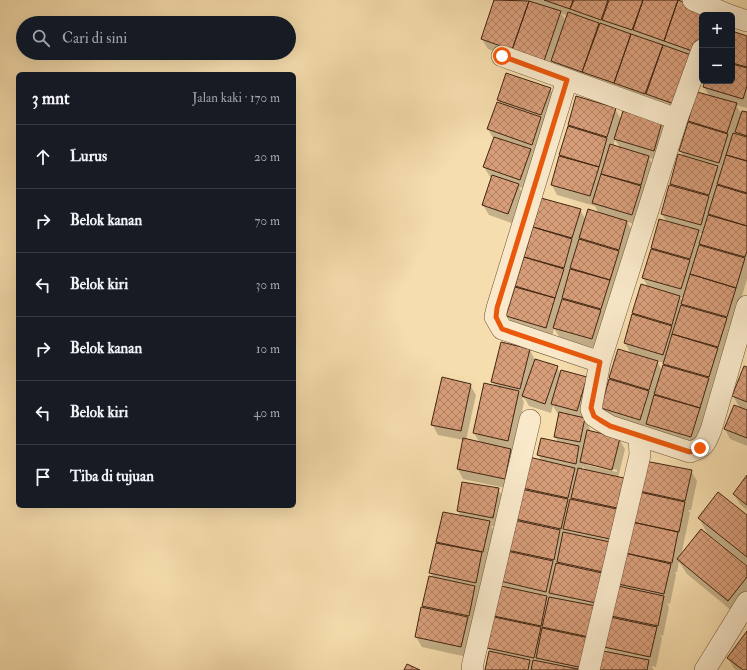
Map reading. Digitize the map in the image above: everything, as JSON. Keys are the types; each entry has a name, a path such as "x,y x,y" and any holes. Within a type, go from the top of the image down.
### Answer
{"street":[{"path":"693,0 719,12"},
{"path":"735,18 747,21"},
{"path":"502,56 677,119"},
{"path":"699,58 677,119 600,362 591,408 594,416 610,426 690,452 700,448 705,443 712,430 747,306"},
{"path":"567,80 497,308 496,317 502,329 600,362"},
{"path":"473,670 472,668 530,420"},
{"path":"589,670 640,455 639,436"},
{"path":"705,670 747,602"}],"building":[{"path":"494,0 529,1 512,50 481,39"},
{"path":"544,0 573,0 570,9"},
{"path":"574,0 608,0 601,20 570,9"},
{"path":"609,0 643,0 632,30 602,20"},
{"path":"643,0 678,0 664,41 633,30"},
{"path":"678,0 709,11 699,12 699,40 695,52 664,41"},
{"path":"529,1 561,11 544,61 512,50"},
{"path":"568,12 599,23 582,72 551,61"},
{"path":"600,23 631,34 614,83 582,72"},
{"path":"735,32 747,36 747,67 735,64"},
{"path":"631,34 663,45 645,94 614,83"},
{"path":"663,45 694,56 677,105 646,94"},
{"path":"735,65 747,68 747,86 743,99 703,87 704,84 735,84"},
{"path":"506,73 551,88 541,115 497,100"},
{"path":"697,92 737,103 727,133 688,121"},
{"path":"576,96 616,108 607,137 568,125"},
{"path":"497,102 541,117 532,145 487,129"},
{"path":"623,111 662,122 654,151 614,139"},
{"path":"742,111 747,112 747,136 735,132"},
{"path":"688,122 728,134 719,163 679,151"},
{"path":"568,126 607,138 599,167 559,155"},
{"path":"733,133 747,137 747,161 726,155"},
{"path":"494,137 531,149 520,180 483,167"},
{"path":"610,144 649,156 641,185 601,174"},
{"path":"678,154 718,166 709,195 670,184"},
{"path":"726,155 747,161 747,193 717,184"},
{"path":"559,156 599,167 590,196 551,185"},
{"path":"601,174 641,186 632,215 592,203"},
{"path":"492,175 519,184 508,214 482,205"},
{"path":"669,185 709,196 701,225 661,214"},
{"path":"717,185 747,194 747,226 708,214"},
{"path":"541,198 581,209 572,238 533,227"},
{"path":"588,209 627,221 619,250 579,238"},
{"path":"708,215 747,226 747,251 745,257 699,244"},
{"path":"659,219 699,230 690,259 651,248"},
{"path":"533,227 572,239 564,268 524,257"},
{"path":"579,239 619,251 610,280 570,268"},
{"path":"699,245 745,258 736,288 690,274"},
{"path":"651,249 690,260 681,289 642,278"},
{"path":"524,257 564,269 555,298 515,286"},
{"path":"570,269 610,280 601,309 562,298"},
{"path":"690,274 736,288 727,317 681,304"},
{"path":"641,284 680,296 672,325 632,313"},
{"path":"515,287 555,298 546,328 506,316"},
{"path":"562,299 601,310 592,339 553,328"},
{"path":"681,305 727,318 718,347 672,334"},
{"path":"632,314 672,326 663,355 624,343"},
{"path":"672,334 718,348 709,377 663,364"},
{"path":"501,342 530,349 520,389 491,382"},
{"path":"618,349 658,361 649,390 609,378"},
{"path":"535,359 558,366 545,404 522,396"},
{"path":"663,365 709,378 700,408 654,394"},
{"path":"744,366 747,367 747,402 732,396"},
{"path":"561,370 587,377 577,411 551,404"},
{"path":"442,377 471,384 461,431 431,425"},
{"path":"609,379 649,391 640,420 601,408"},
{"path":"484,383 519,391 508,441 473,433"},
{"path":"654,395 700,408 691,437 646,424"},
{"path":"734,405 747,410 747,438 724,429"},
{"path":"559,412 585,418 580,442 554,437"},
{"path":"587,430 620,438 612,470 580,462"},
{"path":"463,438 511,449 505,479 457,469"},
{"path":"541,438 579,446 576,464 537,455"},
{"path":"529,457 575,468 568,498 522,488"},
{"path":"645,461 692,470 685,501 639,491"},
{"path":"578,468 624,478 617,508 571,498"},
{"path":"747,475 747,505 733,494"},
{"path":"462,482 499,488 493,518 457,511"},
{"path":"521,489 568,499 561,529 515,519"},
{"path":"639,492 685,502 679,532 632,522"},
{"path":"718,492 747,515 747,557 698,518"},
{"path":"570,499 617,509 610,539 563,529"},
{"path":"443,512 490,521 483,552 436,542"},
{"path":"514,520 560,530 554,560 507,550"},
{"path":"632,522 678,532 672,563 625,553"},
{"path":"701,529 747,566 747,577 728,601 677,559"},
{"path":"563,532 610,542 603,572 557,562"},
{"path":"436,543 482,552 476,583 429,573"},
{"path":"507,551 553,561 546,592 500,581"},
{"path":"625,553 671,564 664,594 618,584"},
{"path":"556,563 602,573 596,603 549,593"},
{"path":"429,576 475,586 469,616 422,606"},
{"path":"501,586 547,596 541,626 494,616"},
{"path":"618,586 664,596 658,626 611,616"},
{"path":"549,597 596,606 589,637 542,627"},
{"path":"421,607 468,617 461,647 415,637"},
{"path":"494,617 541,627 534,658 487,648"},
{"path":"610,617 657,627 650,657 604,647"},
{"path":"542,628 589,638 583,668 536,658"},
{"path":"747,631 747,670 743,670 727,658"},
{"path":"489,651 530,660 528,670 485,670"},
{"path":"603,651 649,660 647,670 598,670"},
{"path":"533,660 578,669 578,670 531,670"},
{"path":"407,664 420,670 404,670"}],"route":[{"path":"502,56 567,80 497,308 496,317 502,329 600,362 591,408 594,416 600,420 610,426 690,452 700,448"}]}
